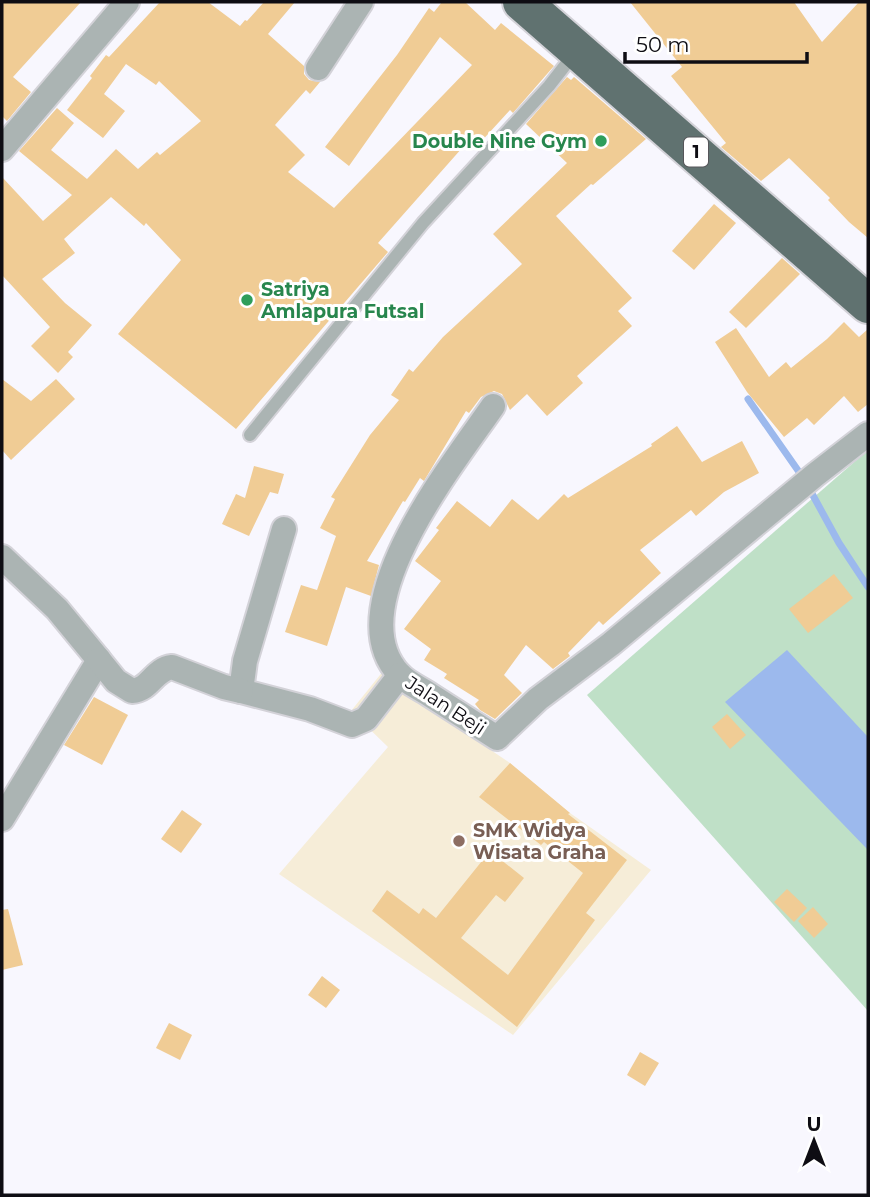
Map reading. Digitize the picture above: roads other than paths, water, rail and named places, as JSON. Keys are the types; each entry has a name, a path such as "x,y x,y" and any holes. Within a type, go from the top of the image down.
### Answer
{"highway":[{"name":"1","path":"522,2 868,304"}],"street":[{"path":"2,149 127,2"},
{"path":"318,68 361,2"},
{"name":"Jalan Beji","path":"494,406 441,481 403,545 391,572 380,626 383,646 400,675 497,738 538,699 611,644 868,434"},
{"path":"241,691 245,661 284,529"},
{"path":"2,557 57,609 117,681 132,691 145,687 160,671 172,667 224,687 310,709 352,725 366,719 400,675"},
{"path":"2,819 99,660"}],"lane":[{"path":"250,435 424,223 549,86 578,49"}],"water":[{"path":"787,650 868,737 868,850 725,702"}],"waterway":[{"path":"748,399 804,479 839,543 868,587"}],"place":[{"name":"Double Nine Gym","path":"601,141"},
{"name":"Satriya Amlapura Futsal","path":"247,300"},
{"name":"SMK Widya Wisata Graha","path":"459,841"}]}
